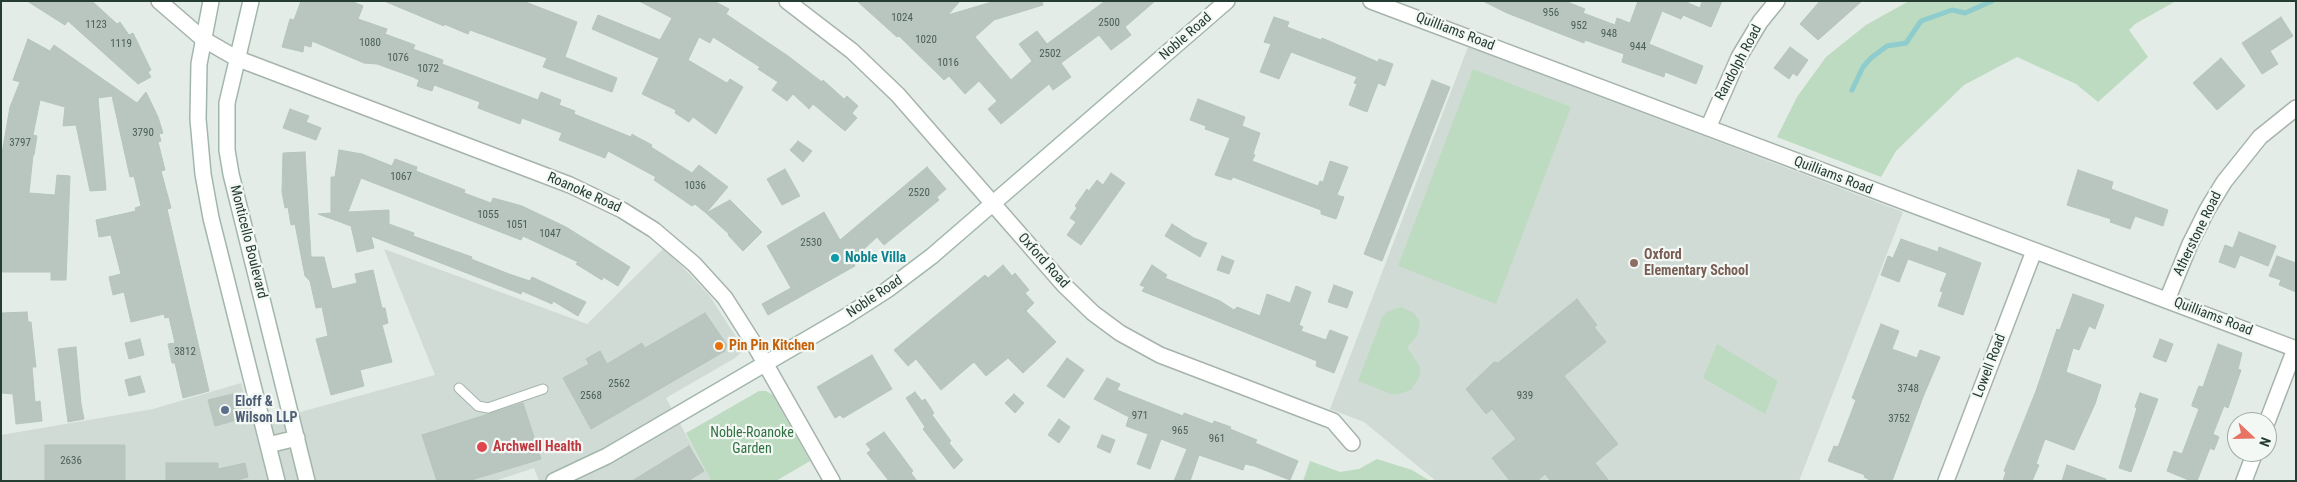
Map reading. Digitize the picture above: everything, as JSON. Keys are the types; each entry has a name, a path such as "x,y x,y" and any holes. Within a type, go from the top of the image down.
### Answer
{"street":[{"name":"Roanoke Road","path":"159,1 203,39 221,51 570,185 626,212 670,243 704,273 725,298 832,481"},
{"name":"Monticello Boulevard","path":"211,1 203,39 198,102 203,174 211,218 277,481"},
{"name":"Monticello Boulevard","path":"251,1 236,58 227,103 226,135 228,154 307,481"},
{"name":"Oxford Road","path":"787,1 829,32 877,74 918,116 1069,290 1093,313 1120,333 1173,360 1329,419 1337,425 1352,443"},
{"name":"Noble Road","path":"554,481 607,456 852,313 887,290 932,256 1227,1"},
{"name":"Quilliams Road","path":"1372,1 2295,349"},
{"name":"Randolph Road","path":"1708,128 1739,57 1760,22 1777,1"},
{"name":"Atherstone Road","path":"2167,300 2190,244 2224,182 2260,137 2296,108"},
{"name":"Lowell Road","path":"1946,481 2034,251"},
{"path":"2271,412 2295,349"},
{"path":"268,445 297,438"},
{"path":"2244,481 2251,462"}],"lane":[{"path":"459,388 478,406 488,408 543,389"}],"shaded area":[{"name":"Oxford Elementary School","path":"1468,47 1903,212 1799,481 1436,481 1364,422 1330,409"},
{"path":"384,249 587,324 663,249 709,295 742,346 741,353 735,358 666,398 711,481 539,481 534,468 495,481 1,481 1,435 153,409 241,383 253,425 435,375"}],"green space":[{"path":"1909,1 2176,1 2135,24 2129,30 2148,57 2098,102 2076,84 2017,57 1964,85 1896,151 1881,177 1777,137 1797,97 1826,57 1866,25"},
{"path":"1473,69 1571,107 1496,304 1398,266"},
{"path":"1401,307 1414,313 1420,322 1417,336 1407,347 1420,367 1420,376 1411,390 1399,394 1391,394 1358,381 1382,318 1386,312"},
{"path":"1717,344 1778,381 1765,414 1703,378"},
{"name":"Noble-Roanoke Garden","path":"759,391 766,391 773,395 810,461 776,481 711,481 686,433"},
{"path":"1377,459 1412,470 1430,481 1303,481 1310,461 1340,472 1359,469"}],"building":[{"path":"27,1 92,1 117,24 120,22 129,35 133,33 151,70 148,72 151,77 138,84 68,21 65,25"},
{"path":"301,1 351,1 363,6 358,19 387,29 385,34 415,45 413,49 443,60 442,64 538,100 541,92 561,100 559,105 575,111 574,114 631,137 632,134 652,145 651,147 692,173 699,165 728,187 706,213 695,204 692,206 654,180 656,177 608,151 605,158 559,140 562,133 522,118 520,124 478,108 480,102 434,85 432,91 417,86 419,80 413,77 377,64 364,63 312,41 311,47 304,45 303,52 282,47 290,19 294,20"},
{"path":"384,1 523,1 577,22 565,57 617,78 612,92 543,67 547,58 470,30 468,34 444,24 444,26"},
{"path":"639,1 714,1 729,9 726,14 788,56 822,82 823,80 844,99 847,96 858,106 852,113 857,118 845,131 813,104 809,109 793,94 787,101 772,90 778,82 758,69 760,67 713,37 710,43 699,37 688,60 727,83 730,79 743,87 716,134 693,117 689,122 675,113 676,110 642,94 659,58 592,29 598,15 660,40 672,18"},
{"path":"857,1 960,1 948,15 995,1 1042,1 1043,5 994,20 975,37 1011,80 1032,61 1019,44 1037,31 1047,44 1105,1 1155,1 1125,27 1131,35 1111,50 1099,35 1061,63 1071,77 1053,90 1049,84 1001,124 988,109 997,101 979,81 965,94 949,76 944,80 899,36 897,37"},
{"path":"1483,1 1565,1 1585,9 1583,13 1615,25 1617,18 1630,23 1638,1 1689,1 1688,3 1700,8 1702,1 1722,1 1711,27 1683,15 1681,19 1662,11 1649,44 1703,66 1696,84 1665,72 1664,77 1622,62 1624,54 1585,40 1584,43 1507,13"},
{"path":"1820,1 1862,1 1818,40 1800,24"},
{"path":"1274,17 1289,22 1287,27 1321,40 1322,38 1378,62 1379,59 1393,64 1385,86 1378,83 1367,112 1349,105 1357,84 1354,83 1357,77 1291,52 1279,79 1260,72 1271,44 1264,42"},
{"path":"2281,17 2293,36 2270,51 2278,64 2262,74 2242,43"},
{"path":"28,39 50,51 54,45 137,103 146,92 158,117 163,133 159,134 161,141 158,142 165,170 161,171 171,208 167,209 209,391 183,398 175,363 172,363 168,344 175,343 169,317 165,318 164,314 131,322 124,292 113,295 109,277 121,274 111,235 99,237 96,220 136,211 135,208 141,206 134,176 130,177 112,96 98,98 106,190 90,191 76,125 63,126 65,107 40,100 33,135 37,136 29,193 55,195 57,175 70,176 66,280 51,280 51,272 2,272 1,159 10,107 20,82 13,80"},
{"path":"1790,47 1808,60 1797,76 1793,73 1789,79 1774,68"},
{"path":"2221,58 2245,86 2217,110 2193,83"},
{"path":"1432,80 1450,87 1382,261 1364,254"},
{"path":"1198,99 1245,117 1242,126 1260,133 1252,161 1318,186 1320,181 1323,182 1330,161 1348,167 1337,195 1344,197 1336,219 1321,214 1321,210 1233,177 1231,180 1215,175 1230,138 1205,129 1206,126 1190,120"},
{"path":"290,109 309,116 306,122 321,128 316,140 283,128"},
{"path":"798,141 812,151 803,162 790,150"},
{"path":"339,150 362,154 392,166 395,159 417,167 416,171 465,190 464,193 491,203 493,198 522,206 566,227 630,267 618,286 603,277 602,280 576,264 578,262 523,236 521,240 361,178 348,212 389,210 389,224 414,233 413,236 472,257 471,259 509,274 530,281 532,277 586,302 578,316 553,301 552,304 522,291 521,294 371,236 374,248 357,252 351,226 318,214 331,213 331,177 335,177"},
{"path":"305,152 311,257 324,257 332,289 357,283 355,274 373,270 382,308 385,308 388,323 382,325 392,362 360,370 364,386 331,395 316,339 328,336 322,307 316,308 310,281 305,276 295,224 291,225 288,207 285,208 282,192 283,153"},
{"path":"927,167 946,189 937,197 939,200 884,245 877,237 852,260 855,266 768,315 762,304 791,288 767,246 824,212 840,240"},
{"path":"785,169 800,196 782,205 767,179"},
{"path":"2078,170 2113,182 2111,189 2168,210 2163,226 2135,216 2130,229 2110,222 2111,219 2067,205"},
{"path":"1111,173 1125,183 1081,245 1067,235 1076,222 1070,218 1077,208 1075,206 1087,189 1089,191 1097,180 1103,185"},
{"path":"730,200 762,232 743,251 729,234 706,213"},
{"path":"1172,224 1194,238 1207,243 1200,257 1165,236"},
{"path":"2239,232 2276,246 2268,266 2240,255 2235,268 2219,262 2225,245 2233,248"},
{"path":"1901,239 1938,252 1939,247 1981,263 1963,315 1938,306 1943,292 1940,291 1947,273 1908,259 1899,282 1881,275 1888,256 1893,258"},
{"path":"1222,256 1234,261 1229,274 1217,270"},
{"path":"2277,256 2296,263 2296,292 2279,285 2281,280 2269,276"},
{"path":"1003,265 1012,276 1015,273 1029,290 1025,293 1034,303 1026,311 1056,342 1023,373 1008,358 986,376 974,362 941,390 916,359 908,366 894,350 985,275 988,278"},
{"path":"1152,265 1167,275 1165,278 1220,301 1234,310 1237,307 1260,316 1267,294 1290,303 1296,286 1311,292 1299,325 1303,327 1301,331 1326,340 1330,330 1348,337 1334,373 1316,366 1317,361 1142,291 1145,287 1140,285"},
{"path":"1334,285 1353,292 1347,308 1328,302"},
{"path":"2073,294 2104,305 2095,329 2089,326 2079,350 2073,348 2066,372 2101,385 2095,404 2074,450 2045,439 2036,464 2039,465 2032,481 2003,481 2006,472 2004,471 2036,391 2057,329 2060,330"},
{"path":"1577,299 1597,325 1594,327 1606,342 1564,376 1618,444 1595,463 1609,481 1551,481 1545,474 1537,481 1510,481 1492,458 1516,439 1492,409 1486,414 1466,389 1494,362 1498,363"},
{"path":"27,312 28,322 31,322 36,367 32,367 35,402 40,401 42,421 16,424 13,394 2,393 2,313"},
{"path":"705,313 727,345 725,351 591,429 563,378 589,364 586,359 600,351 607,364 642,343 645,348"},
{"path":"1881,324 1899,331 1892,349 1917,358 1920,350 1940,357 1892,481 1872,481 1864,477 1865,475 1828,461 1834,446 1838,447 1856,400 1852,398"},
{"path":"140,339 144,355 129,359 125,343"},
{"path":"2160,339 2173,344 2166,362 2153,357"},
{"path":"2218,344 2242,353 2238,369 2241,370 2228,408 2224,406 2213,434 2219,437 2214,450 2210,448 2197,481 2191,481 2167,471 2174,451 2182,454 2199,409 2192,406 2192,404 2199,386 2203,387"},
{"path":"76,347 84,419 68,422 58,349"},
{"path":"872,355 892,389 843,418 840,415 835,418 817,387"},
{"path":"1067,358 1084,370 1064,398 1047,386"},
{"path":"140,376 145,392 129,396 125,380"},
{"path":"1107,378 1120,384 1117,390 1183,416 1184,413 1213,424 1214,421 1231,427 1230,429 1257,440 1255,443 1298,461 1290,480 1254,466 1245,464 1243,470 1199,455 1190,481 1174,481 1187,449 1161,439 1150,469 1137,464 1148,434 1126,426 1129,417 1094,399"},
{"path":"915,392 922,401 925,399 934,413 932,415 951,441 949,443 963,460 954,469 923,429 925,427 906,398"},
{"path":"2140,393 2158,399 2131,472 2119,468"},
{"path":"233,394 240,419 215,426 208,400"},
{"path":"1014,394 1024,403 1015,413 1005,403"},
{"name":"Archwell Health","path":"523,403 541,459 468,481 437,481 422,435"},
{"path":"1059,419 1070,427 1059,443 1048,435"},
{"path":"884,432 913,471 911,473 917,481 889,481 867,453 871,450 866,444"},
{"path":"1102,435 1115,440 1110,453 1097,447"},
{"path":"45,445 125,445 125,481 45,481"},
{"path":"689,446 704,471 688,481 632,481"},
{"path":"166,463 218,463 218,469 245,463 248,477 234,481 166,481"},
{"path":"2067,465 2106,479 2106,481 2062,481"}],"waterway":[{"path":"1852,90 1863,67 1871,58 1887,46 1906,43 1921,21 1952,10 1965,13 1992,1"}],"place":[{"name":"Noble Villa","path":"835,258"},
{"name":"Oxford Elementary School","path":"1634,263"},
{"name":"Pin Pin Kitchen","path":"719,346"},
{"name":"Eloff & Wilson LLP","path":"225,410"},
{"name":"Archwell Health","path":"482,447"}]}
